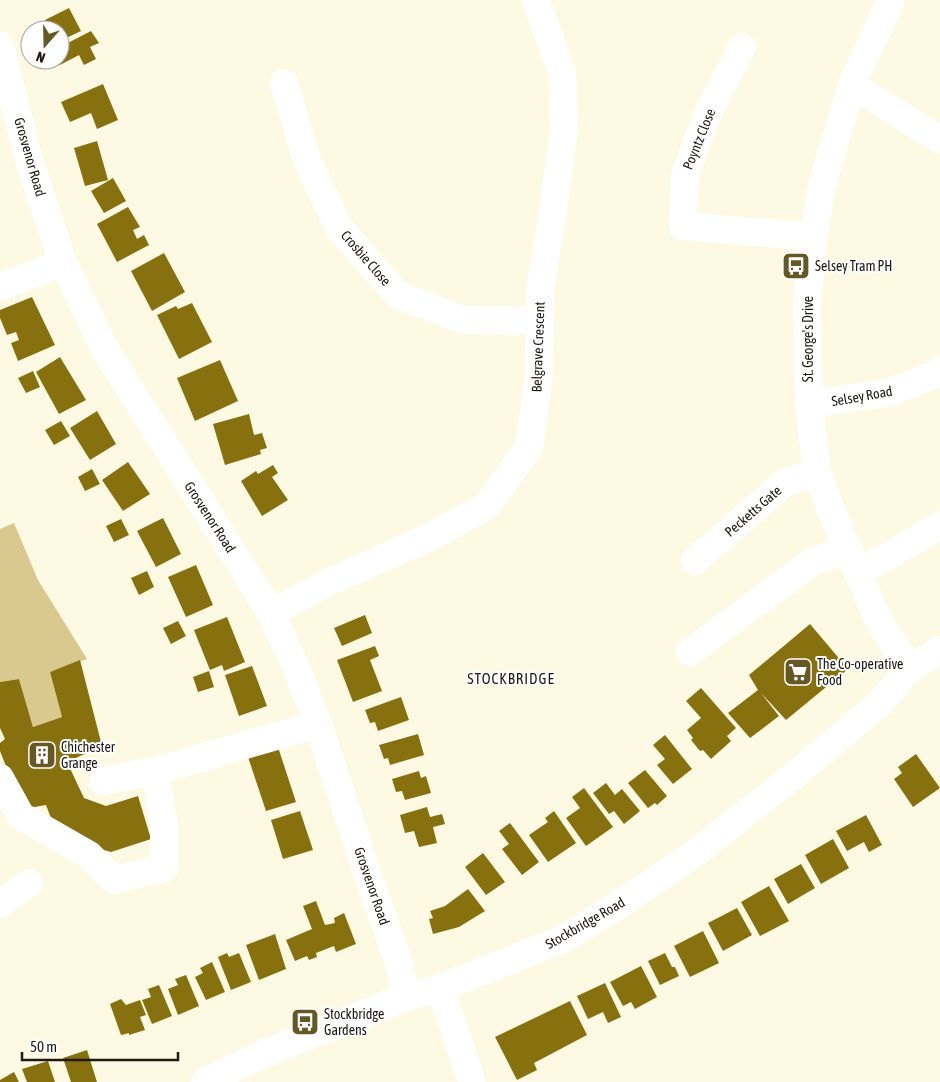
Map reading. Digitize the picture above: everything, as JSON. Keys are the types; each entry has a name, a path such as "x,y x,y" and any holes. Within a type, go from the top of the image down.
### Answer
{"street":[{"name":"St. George's Drive","path":"891,0 852,85 822,185 813,238 807,302 809,404 817,472 875,613 909,670"},
{"name":"Belgrave Crescent","path":"271,613 329,582 423,540 486,507 529,447 540,376 540,291 564,130 562,73 539,1"},
{"name":"Grosvenor Road","path":"0,45 28,157 62,263 106,351 271,613 297,670 318,724 398,960 406,997"},
{"name":"Poyntz Close","path":"742,47 708,113 684,175 682,226 813,238"},
{"name":"Crosbie Close","path":"284,83 307,160 339,228 398,295 463,320 540,321"},
{"path":"852,85 940,140"},
{"path":"0,287 62,263"},
{"name":"Selsey Road","path":"809,404 888,394 936,374 940,370"},
{"name":"Pecketts Gate","path":"695,561 783,484 817,472"},
{"path":"690,652 812,562 883,559 940,525"},
{"name":"Stockbridge Road","path":"205,1082 263,1054 406,997 438,989 561,940 619,905 694,854 799,771 879,704 909,670 940,650"},
{"path":"103,781 155,771 318,724"},
{"path":"0,778 21,816 89,855 114,880 164,868 164,824 155,771"},
{"path":"0,904 30,883"},
{"path":"438,989 449,1014 472,1082"}],"shaded area":[{"path":"14,523 38,580 87,659 50,672 62,717 33,727 19,679 0,682 0,529"}],"building":[{"path":"69,8 81,31 70,36 70,20 45,20"},
{"path":"91,31 99,43 90,47 96,59 84,65 79,55 70,60 70,42"},
{"path":"103,84 118,120 97,129 91,113 70,122 61,102"},
{"path":"97,141 108,180 85,186 74,148"},
{"path":"113,178 126,201 104,213 91,191"},
{"path":"128,207 140,227 133,230 137,239 144,235 149,245 117,262 97,224"},
{"path":"164,253 185,292 152,311 131,271"},
{"path":"32,297 55,345 18,361 11,343 19,340 16,332 7,335 0,318 0,310"},
{"path":"192,303 212,342 179,359 157,315 176,306 178,309"},
{"path":"60,357 86,400 59,414 36,372"},
{"path":"220,360 238,401 195,421 177,378"},
{"path":"33,371 40,387 26,393 18,378"},
{"path":"97,411 116,444 90,460 70,428"},
{"path":"249,414 254,435 262,433 267,448 260,450 261,454 225,465 213,424"},
{"path":"61,421 70,436 54,445 45,430"},
{"path":"128,462 150,494 123,511 102,480"},
{"path":"273,465 278,473 272,477 288,500 262,516 241,481 256,471 258,474"},
{"path":"92,469 100,484 85,491 78,477"},
{"path":"163,518 181,554 156,567 137,531"},
{"path":"121,519 129,535 114,542 106,526"},
{"path":"196,565 213,605 186,617 168,577"},
{"path":"147,571 154,587 139,595 131,578"},
{"path":"365,615 372,633 342,646 334,628"},
{"path":"227,617 245,662 224,671 222,665 210,670 194,630"},
{"path":"178,621 186,636 171,644 163,628"},
{"name":"The Co-operative Food","path":"810,624 848,669 786,720 761,693 779,716 750,738 728,713 758,690 749,675"},
{"path":"375,646 379,656 370,660 382,691 353,702 337,660"},
{"name":"Chichester Grange","path":"80,660 102,746 67,762 84,798 106,806 138,796 151,839 111,852 82,844 54,826 46,805 23,809 0,751 0,743 5,739 0,728 0,682 19,679 33,727 62,717 50,672"},
{"path":"252,666 267,706 239,716 225,675"},
{"path":"209,671 214,687 198,692 193,677"},
{"path":"701,688 736,728 727,736 731,741 711,759 703,750 700,751 691,740 693,738 687,730 701,718 686,701"},
{"path":"401,697 409,720 378,731 375,722 370,723 365,710"},
{"path":"418,734 424,755 390,765 388,758 384,759 379,745"},
{"path":"665,735 692,769 673,784 657,765 665,759 653,745"},
{"path":"278,747 296,802 266,811 248,757"},
{"path":"916,754 940,788 913,807 894,779 902,773 898,767"},
{"path":"645,770 667,796 657,805 655,803 648,808 628,783"},
{"path":"419,771 421,778 426,776 431,793 405,800 402,791 396,792 392,779"},
{"path":"606,783 615,795 622,789 640,811 624,824 614,811 609,814 593,793"},
{"path":"584,788 613,827 586,846 566,818 580,808 572,797"},
{"path":"427,807 430,817 442,814 445,824 433,827 437,843 419,847 414,831 405,833 400,815"},
{"path":"300,811 313,850 283,859 271,820"},
{"path":"554,811 576,843 548,862 529,835 548,822 545,818"},
{"path":"866,815 882,845 869,852 864,842 847,851 836,831"},
{"path":"510,823 539,862 522,875 502,849 509,844 499,831"},
{"path":"833,839 849,868 821,884 805,855"},
{"path":"483,853 505,882 486,895 465,867"},
{"path":"801,864 815,888 788,904 774,879"},
{"path":"769,886 789,921 760,936 741,902"},
{"path":"468,889 485,911 459,927 433,934 429,919 433,918 430,911 445,906"},
{"path":"316,901 325,925 335,923 334,918 344,913 356,944 336,952 334,946 316,953 317,957 309,960 307,956 295,961 286,940 312,929 303,906"},
{"path":"737,908 752,935 723,951 708,923"},
{"path":"703,931 719,963 690,977 674,946"},
{"path":"275,934 286,969 259,980 246,945"},
{"path":"227,953 229,957 239,953 251,982 231,990 218,957"},
{"path":"665,953 679,976 660,985 648,961"},
{"path":"212,962 225,992 206,1000 195,977 203,973 200,968"},
{"path":"641,966 657,997 635,1009 631,1002 623,1006 610,982"},
{"path":"186,975 199,1006 178,1015 168,989 178,985 175,979"},
{"path":"605,983 621,1017 608,1023 603,1012 588,1019 577,996"},
{"path":"159,985 172,1016 152,1024 142,1000 151,997 148,989"},
{"path":"121,999 126,1005 140,1000 146,1015 140,1017 145,1030 129,1035 129,1033 121,1035 110,1004"},
{"path":"570,1001 587,1035 534,1063 537,1070 517,1080 495,1037"},
{"path":"87,1050 97,1082 71,1082 63,1058"},
{"path":"48,1061 55,1082 27,1082 22,1069"},
{"path":"14,1072 19,1082 0,1082 0,1080"}],"place":[{"name":"Selsey Tram PH","path":"796,266"},
{"name":"The Co-operative Food","path":"798,672"},
{"name":"Chichester Grange","path":"42,755"},
{"name":"Stockbridge Gardens","path":"305,1022"}],"district":[{"name":"STOCKBRIDGE","path":"511,678"}]}
